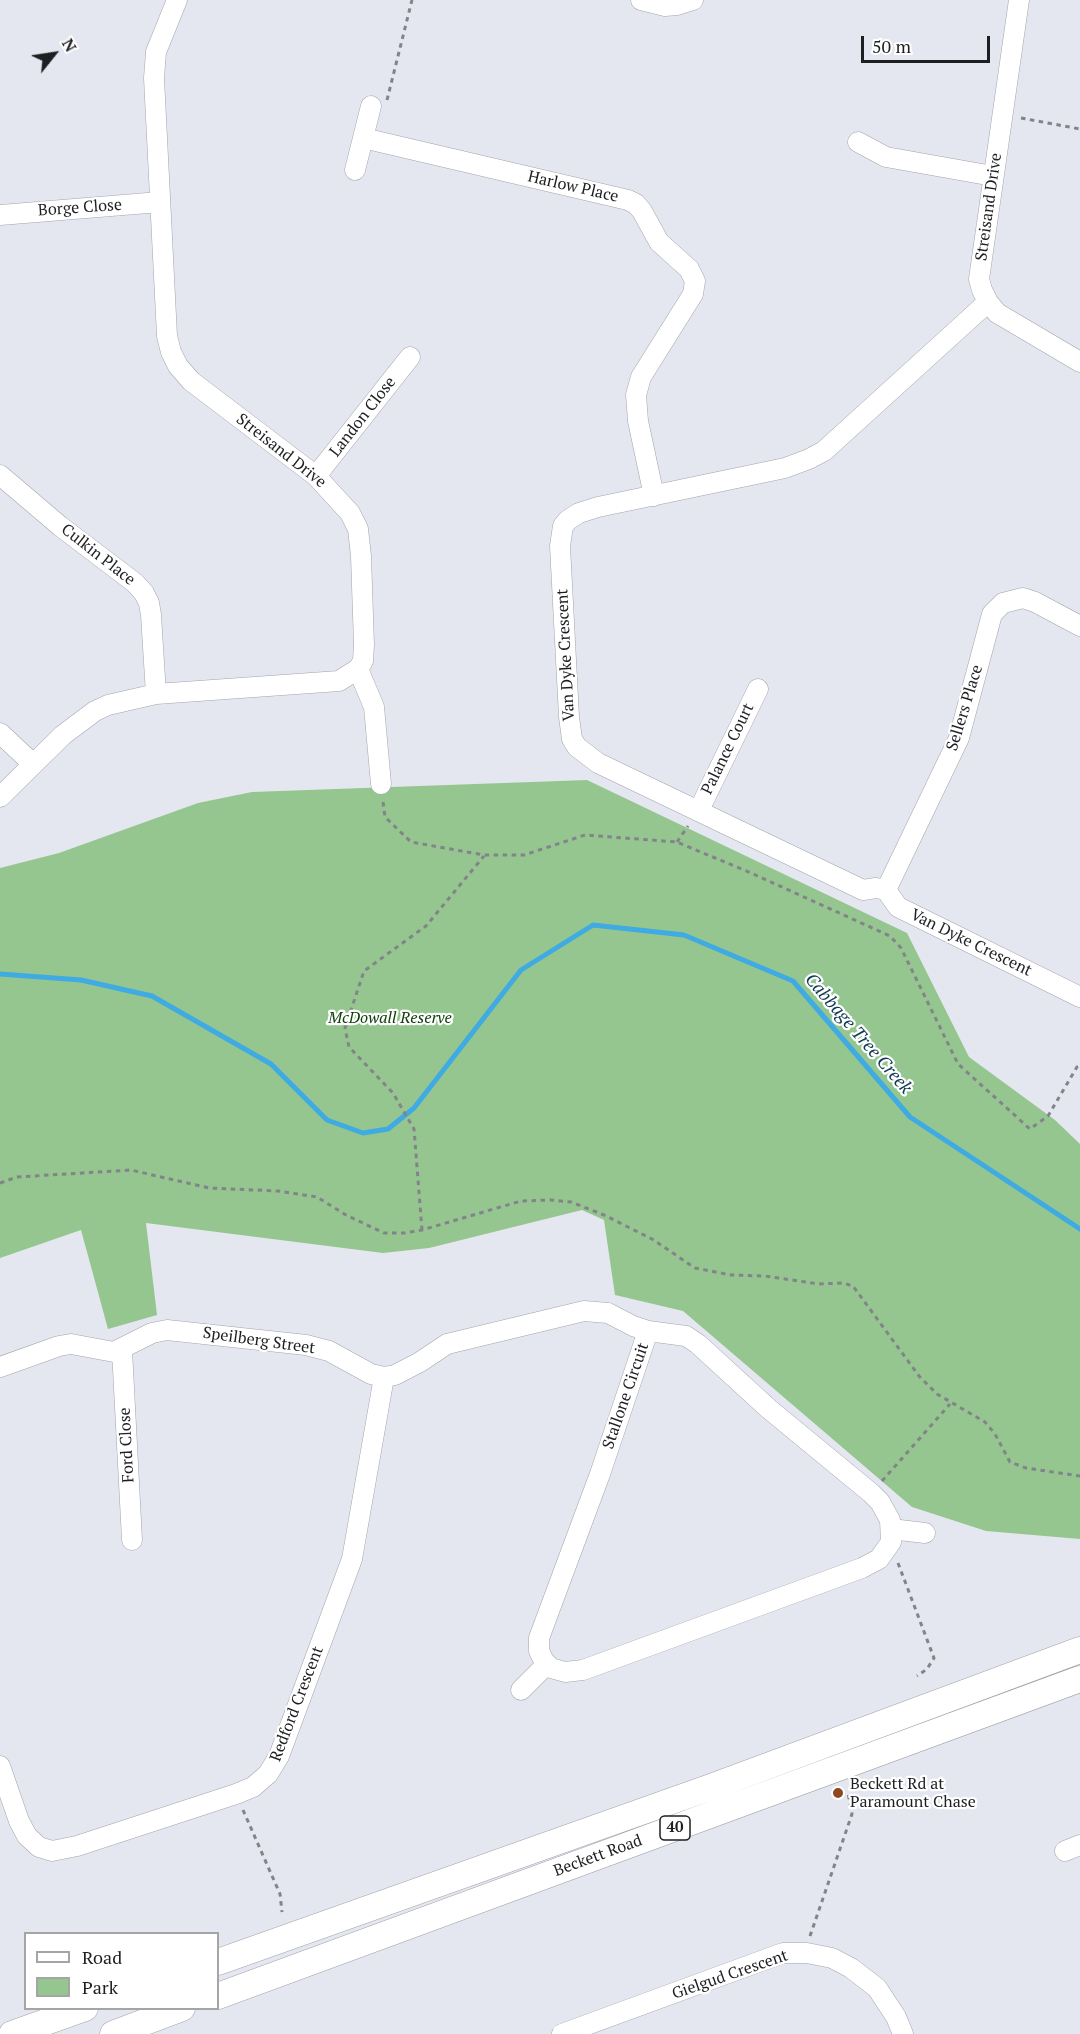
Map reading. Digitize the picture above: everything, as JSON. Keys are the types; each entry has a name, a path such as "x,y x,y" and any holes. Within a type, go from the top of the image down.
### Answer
{"main road":[{"name":"Beckett Road","path":"219,1962 711,1787 1080,1650"},
{"name":"Beckett Road","path":"219,1996 1080,1679"},
{"path":"12,2034 78,2010"},
{"path":"113,2034 177,2010"}],"street":[{"name":"Streisand Drive","path":"177,0 156,52 154,78 167,336 171,352 178,366 190,381 316,476 350,513 357,529 361,556 364,645 363,661 358,669"},
{"path":"641,0 665,6 693,0"},
{"name":"Streisand Drive","path":"988,303 979,279 1019,0"},
{"path":"355,170 363,138 379,105"},
{"name":"Harlow Place","path":"363,138 628,200 642,210 659,242 689,269 695,281 693,294 641,377 636,395 638,421 654,496"},
{"path":"858,142 886,157 993,176"},
{"name":"Borge Close","path":"0,214 160,202"},
{"path":"988,303 997,313 1080,362"},
{"name":"Van Dyke Crescent","path":"988,303 824,451 809,459 786,468 597,507 579,513 563,526 560,546 569,717 572,739 577,747 598,764 864,890 876,888 886,890 898,907 1080,997"},
{"name":"Landon Close","path":"316,476 410,357"},
{"name":"Culkin Place","path":"0,475 60,526 135,583 144,593 152,615 156,694"},
{"name":"Sellers Place","path":"886,890 959,738 992,614 1003,603 1023,598 1080,626"},
{"path":"0,797 63,735 95,711 108,705 156,694 339,681 358,669 374,707 381,784"},
{"name":"Palance Court","path":"699,810 758,689"},
{"path":"0,733 33,764"},
{"path":"384,1377 395,1375 447,1344 584,1311 608,1313 648,1331"},
{"name":"Speilberg Street","path":"122,1350 152,1333 167,1330 185,1331 306,1345 330,1351 371,1374 384,1377"},
{"name":"Stallone Circuit","path":"547,1664 539,1651 539,1638 594,1490 648,1331 658,1334 686,1335 698,1344 769,1409 871,1493 880,1502 890,1520 891,1529"},
{"path":"0,1367 71,1344 114,1352 122,1350"},
{"name":"Ford Close","path":"122,1350 132,1540"},
{"name":"Redford Crescent","path":"0,1766 19,1821 27,1836 39,1847 52,1851 77,1846 236,1794 253,1787 268,1774 279,1756 352,1559 384,1377"},
{"path":"521,1690 547,1664 551,1668 565,1672 583,1670 862,1568 879,1559 885,1552 891,1542 891,1529 925,1533"},
{"name":"Gielgud Crescent","path":"562,2034 783,1953 807,1953 832,1958 851,1968 877,1988 897,2017 903,2034"}],"path":[{"path":"379,105 412,0"},
{"path":"1021,118 1080,129"},
{"path":"381,784 385,817 411,842 484,855 524,855 585,835 677,842 890,936 901,948 958,1064 1030,1129 1048,1116 1077,1066 1080,1066"},
{"path":"422,1230 414,1129 393,1093 349,1047 345,1028 364,971 426,926 484,855"},
{"path":"0,1183 18,1177 131,1170 209,1188 278,1191 317,1197 346,1215 384,1233 405,1233 453,1223 499,1206 521,1201 571,1202 604,1215 652,1239 695,1268 731,1275 765,1276 819,1284 843,1283 853,1287 919,1376 950,1404 985,1422 995,1434 1010,1462 1026,1468 1080,1476"},
{"path":"871,1493 950,1404"},
{"path":"885,1552 899,1564 934,1658 927,1669 917,1676"},
{"path":"807,1953 812,1927 852,1814 848,1793"},
{"path":"236,1794 280,1894 282,1912"}],"green space":[{"name":"McDowall Reserve","path":"587,780 907,933 969,1057 1055,1120 1080,1144 1080,1539 986,1531 912,1507 683,1311 615,1295 604,1220 582,1210 429,1248 383,1253 146,1223 157,1315 108,1329 81,1230 0,1258 0,868 59,853 198,803 252,792"}],"waterway":[{"name":"Cabbage Tree Creek","path":"0,974 81,980 152,996 271,1064 327,1120 363,1133 388,1129 414,1108 521,970 593,925 684,935 793,981 910,1117 1080,1229"}],"place":[{"name":"Beckett Rd at Paramount Chase","path":"838,1793"}]}
